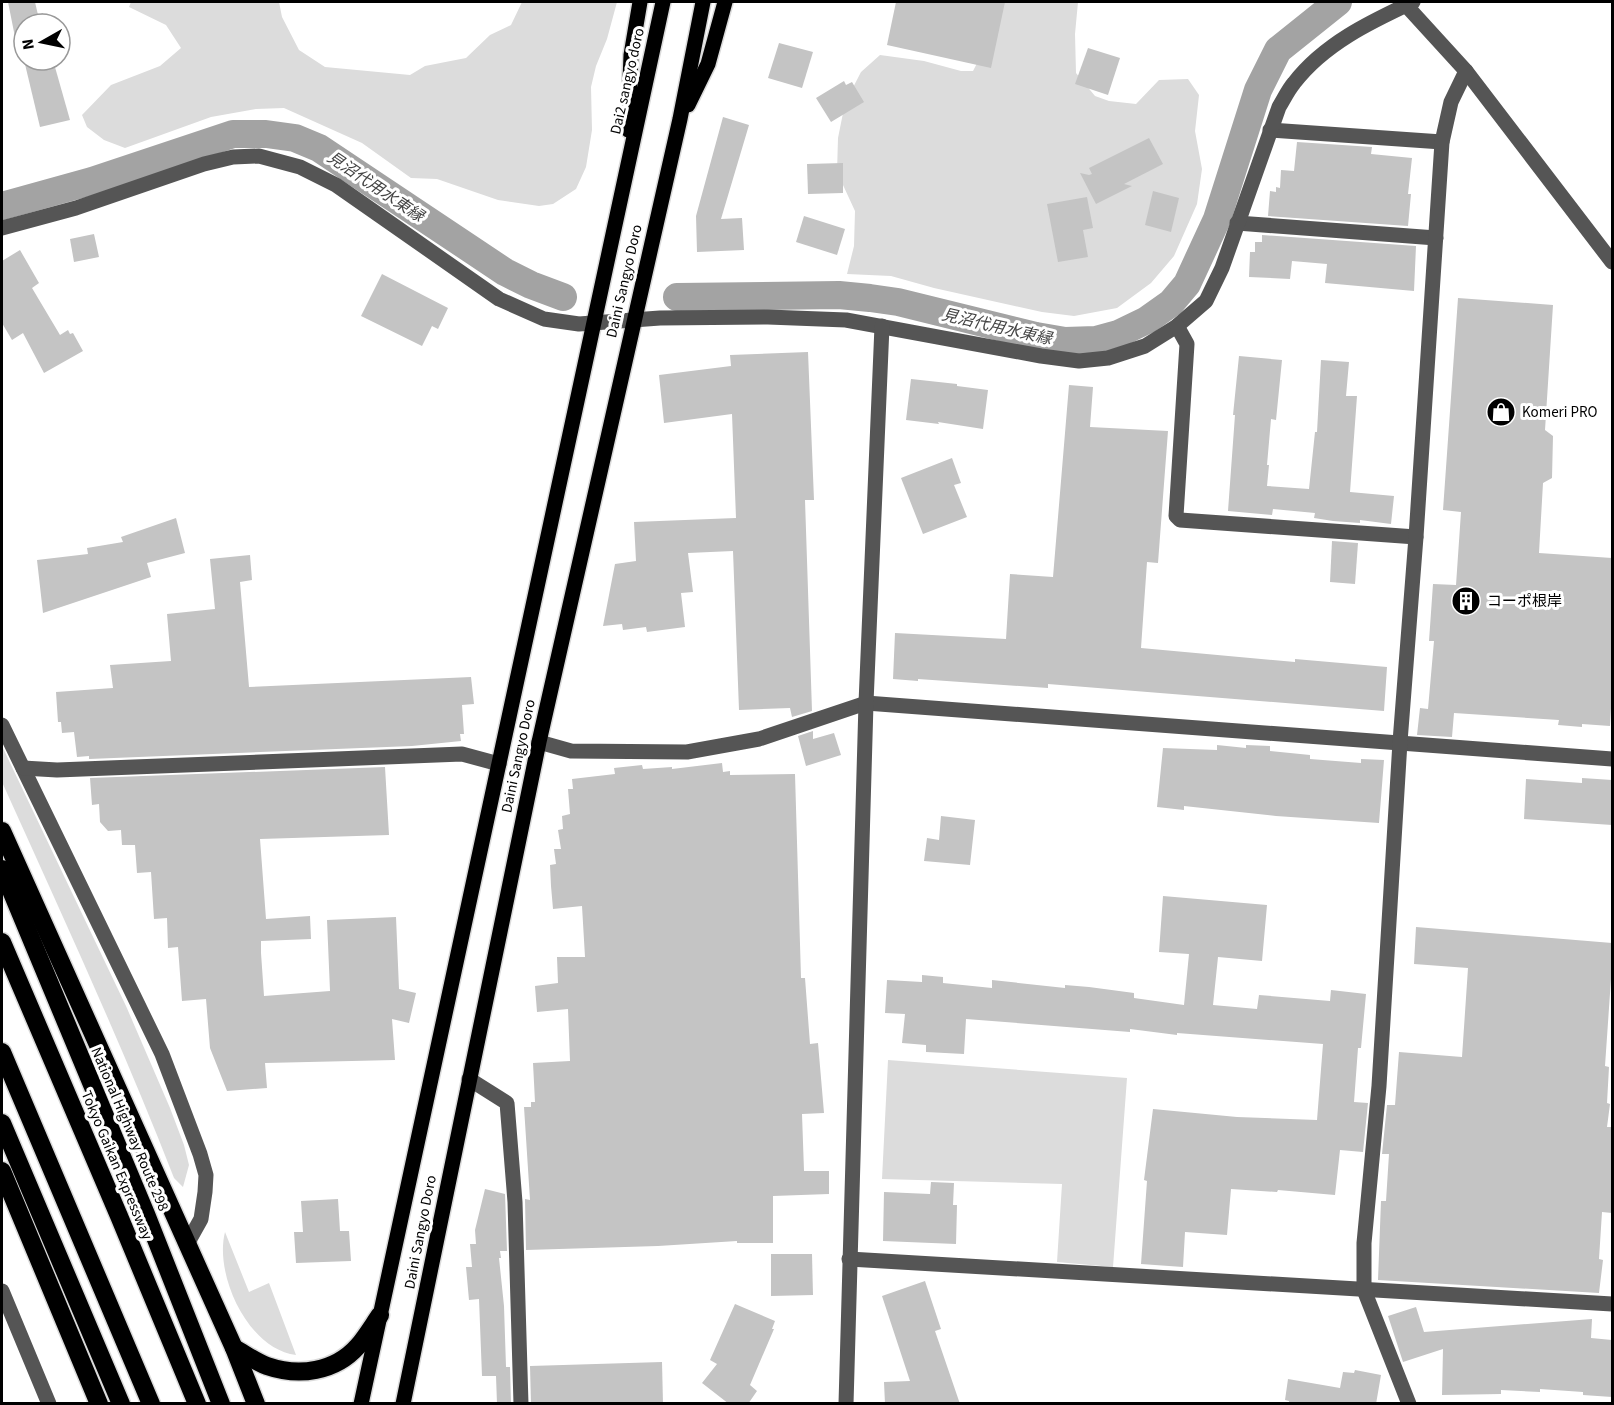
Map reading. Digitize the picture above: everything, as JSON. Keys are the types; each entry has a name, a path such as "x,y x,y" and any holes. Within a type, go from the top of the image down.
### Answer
{"highway":[{"path":"2,831 234,1348 256,1404"},
{"name":"National Highway Route 298","path":"2,869 146,1214 221,1404"},
{"name":"Tokyo Gaikan Expressway","path":"2,942 197,1404"},
{"path":"2,1052 151,1404"},
{"path":"2,1122 121,1404"},
{"path":"2,1171 99,1404"},
{"path":"234,1348 266,1365 294,1372 319,1370 342,1360 358,1347 380,1315"}],"main road":[{"path":"626,169 631,55 640,2"},
{"name":"Dai2 sangyo doro","path":"626,169 663,2"},
{"path":"680,118 703,2"},
{"path":"680,118 708,64 725,2"},
{"name":"Daini Sangyo Doro","path":"403,1404 539,742 680,118"},
{"name":"Daini Sangyo Doro","path":"361,1404 626,169"}],"street":[{"path":"2,228 76,208 204,164 233,157 259,156 300,167 336,185 499,299 544,318 567,323 768,317 846,320 1041,356 1079,361 1108,358 1145,346 1177,326 1206,301 1222,268 1279,107 1294,83 1338,42 1408,3 1466,71 1612,262"},
{"path":"1409,1404 1364,1290 1364,1243 1379,1086 1400,742 1442,142 1451,102 1466,71"},
{"path":"1270,130 1442,142"},
{"path":"1237,223 1436,238"},
{"path":"846,1404 866,703 882,326"},
{"path":"1177,326 1187,344 1176,516 1180,520 1416,537"},
{"path":"539,742 571,751 687,752 759,739 866,703 1612,759"},
{"path":"2,725 162,1054 200,1154 206,1175 205,1192 201,1219 187,1244"},
{"path":"23,768 57,770 462,754 499,764"},
{"path":"469,1078 507,1103 515,1202 521,1404"},
{"path":"849,1259 1612,1304"},
{"path":"2,1291 49,1404"}],"shaded area":[{"path":"131,2 279,2 282,17 299,50 325,67 410,75 425,66 466,58 490,35 511,25 522,2 617,2 591,87 592,130 586,167 576,189 553,204 539,206 498,200 437,179 411,178 362,143 284,108 256,109 211,117 125,148 104,140 87,127 82,115 111,85 160,66 181,48 166,25 129,7"},
{"path":"995,2 1078,2 1075,34 1076,73 1095,96 1109,101 1136,104 1159,80 1188,79 1199,95 1195,131 1202,169 1197,204 1174,256 1151,283 1117,308 1074,316 1042,312 891,276 847,274 854,246 855,211 837,172 838,138 845,103 861,72 880,55 924,61 961,71 973,71 988,42"},
{"path":"2,746 126,1006 170,1108 189,1165 183,1187 174,1178 112,1028 2,782"},
{"path":"888,1060 1127,1078 1113,1267 1057,1262 1062,1184 882,1179"},
{"path":"225,1232 249,1292 269,1283 296,1355 279,1350 263,1339 238,1307 225,1269 223,1249"}],"building":[{"path":"8,2 35,2 37,12 12,12 12,22"},
{"path":"896,2 1005,2 991,68 887,45"},
{"path":"779,43 813,52 802,88 768,78"},
{"path":"1088,48 1120,58 1108,95 1075,84"},
{"path":"27,72 56,72 70,120 40,127"},
{"path":"844,81 846,85 852,82 864,102 831,122 816,98"},
{"path":"723,117 749,125 721,219 742,218 744,250 697,252 696,216"},
{"path":"1149,138 1163,164 1124,184 1132,186 1096,204 1080,173 1092,174 1089,168"},
{"path":"1297,142 1372,147 1371,154 1412,158 1408,194 1411,194 1408,226 1268,216 1270,191 1276,192 1276,187 1280,188 1281,170 1294,171"},
{"path":"843,163 843,193 808,194 807,164"},
{"path":"1153,191 1179,198 1171,232 1145,225"},
{"path":"1087,197 1093,228 1083,230 1088,257 1058,262 1047,204"},
{"path":"804,216 845,229 837,255 796,242"},
{"path":"94,234 99,257 74,262 70,239"},
{"path":"1262,235 1416,246 1414,291 1325,283 1327,264 1292,261 1290,279 1249,277 1250,252 1255,252 1255,242 1262,242"},
{"path":"20,250 39,283 32,288 60,335 68,330 70,334 73,333 83,351 44,373 23,333 12,340 2,323 2,261"},
{"path":"382,274 448,308 438,329 432,326 422,346 361,316"},
{"path":"1458,298 1553,305 1545,430 1553,436 1552,478 1543,483 1539,553 1612,558 1610,726 1558,725 1559,720 1454,713 1452,737 1417,735 1420,708 1428,709 1434,641 1429,641 1433,584 1456,585 1461,512 1443,510"},
{"path":"808,352 814,500 805,500 812,711 792,717 790,708 739,710 733,551 688,553 693,592 681,593 685,627 647,632 646,627 623,630 622,624 603,626 615,564 636,561 634,522 736,518 732,414 664,423 659,375 731,366 730,355"},
{"path":"1239,356 1282,360 1276,420 1271,419 1267,486 1309,489 1315,432 1317,432 1321,360 1349,362 1346,396 1357,396 1350,492 1394,496 1391,524 1360,520 1360,523 1333,521 1314,518 1315,513 1273,509 1272,515 1228,511 1235,415 1233,415"},
{"path":"911,379 988,390 983,429 906,420"},
{"path":"1069,385 1093,387 1090,427 1168,431 1158,563 1147,562 1141,648 1295,662 1295,659 1387,667 1384,711 1048,684 1048,688 893,679 895,633 1006,639 1010,574 1053,577"},
{"path":"952,458 961,483 954,485 967,517 923,534 901,478"},
{"path":"176,518 185,553 147,563 151,577 43,613 37,560 88,554 87,548 123,542 121,537"},
{"path":"1332,541 1358,543 1355,584 1330,582"},
{"path":"250,555 252,580 240,582 249,687 471,677 474,704 462,705 464,734 460,734 461,741 412,746 89,759 89,756 77,757 74,732 62,733 61,722 58,722 56,692 113,688 110,665 171,661 167,614 215,609 210,559"},
{"path":"813,731 813,739 834,733 841,755 806,766 798,736"},
{"path":"1217,745 1246,748 1246,745 1270,746 1270,751 1310,755 1310,759 1361,763 1361,759 1384,760 1379,823 1276,816 1184,806 1184,810 1157,807 1163,748 1217,750"},
{"path":"722,763 723,772 730,771 730,775 795,774 801,978 805,978 810,1044 818,1043 824,1113 802,1114 804,1171 829,1171 829,1194 773,1196 773,1243 737,1243 737,1241 526,1250 525,1199 530,1200 524,1107 531,1107 531,1102 535,1102 533,1063 570,1061 568,1009 537,1012 535,986 558,983 557,957 585,957 582,906 553,909 551,886 550,865 556,864 554,849 561,849 558,830 563,829 562,816 570,814 568,789 573,789 572,779 615,774 614,768 642,765 643,769 672,767 672,769"},
{"path":"385,767 389,835 260,839 266,919 310,916 311,939 261,941 261,953 264,996 330,991 327,920 396,917 399,989 416,993 409,1023 392,1019 395,1060 265,1063 267,1088 227,1091 210,1048 206,999 182,1001 178,947 168,948 167,918 154,919 151,872 137,873 135,845 122,845 121,830 108,831 100,822 99,804 92,805 90,778"},
{"path":"1582,778 1612,780 1612,825 1524,819 1526,779 1582,783"},
{"path":"941,816 975,820 970,865 924,861 927,838 939,840"},
{"path":"1163,896 1267,905 1262,961 1218,957 1213,1005 1257,1009 1259,995 1330,1001 1331,990 1366,994 1361,1048 1358,1048 1354,1102 1368,1103 1363,1152 1340,1150 1335,1195 1231,1189 1227,1235 1185,1232 1183,1267 1141,1264 1147,1181 1144,1180 1153,1109 1237,1117 1317,1120 1323,1044 966,1019 964,1054 926,1052 926,1045 902,1043 905,1014 885,1013 887,980 922,982 922,975 943,977 943,983 992,988 992,980 1065,988 1065,985 1089,987 1134,993 1134,998 1184,1005 1189,954 1159,952"},
{"path":"1416,927 1612,943 1612,979 1605,1066 1609,1067 1607,1103 1610,1104 1607,1127 1612,1127 1612,1213 1602,1212 1599,1259 1603,1260 1599,1293 1378,1280 1381,1201 1386,1201 1389,1154 1382,1154 1387,1105 1395,1105 1399,1052 1462,1057 1468,968 1414,964"},
{"path":"931,1182 954,1183 953,1205 957,1205 956,1244 883,1241 884,1192 930,1194"},
{"path":"485,1189 505,1194 507,1251 500,1251 501,1258 499,1258 504,1306 506,1367 510,1367 511,1404 497,1404 496,1376 482,1376 479,1299 469,1300 466,1267 472,1267 470,1244 476,1244 475,1230"},
{"path":"338,1199 340,1231 349,1231 351,1261 296,1263 294,1232 303,1232 301,1201"},
{"path":"771,1254 812,1254 813,1295 771,1296"},
{"path":"925,1281 941,1329 935,1331 960,1404 885,1404 884,1382 910,1381 882,1296"},
{"path":"735,1304 775,1321 772,1329 774,1329 750,1385 757,1391 748,1404 729,1404 702,1383 717,1364 710,1360"},
{"path":"1416,1307 1424,1332 1592,1319 1591,1338 1612,1340 1612,1397 1540,1389 1540,1392 1501,1390 1501,1394 1442,1395 1443,1349 1403,1362 1388,1316"},
{"path":"662,1362 663,1404 531,1404 530,1366"},
{"path":"1355,1370 1381,1375 1376,1404 1289,1404 1289,1401 1285,1400 1288,1379 1340,1388 1343,1372 1354,1373"}],"waterway":[{"name":"見沼代用水東縁","path":"677,297 839,295 898,302 1065,341 1096,340 1118,334 1147,320 1171,303 1187,284 1217,219 1258,90 1278,50 1338,2"},
{"name":"見沼代用水東縁","path":"2,206 92,181 233,134 266,134 295,138 319,148 505,272 563,297"}],"place":[{"name":"Komeri PRO","path":"1501,412"},
{"name":"コーポ根岸","path":"1466,601"}]}
